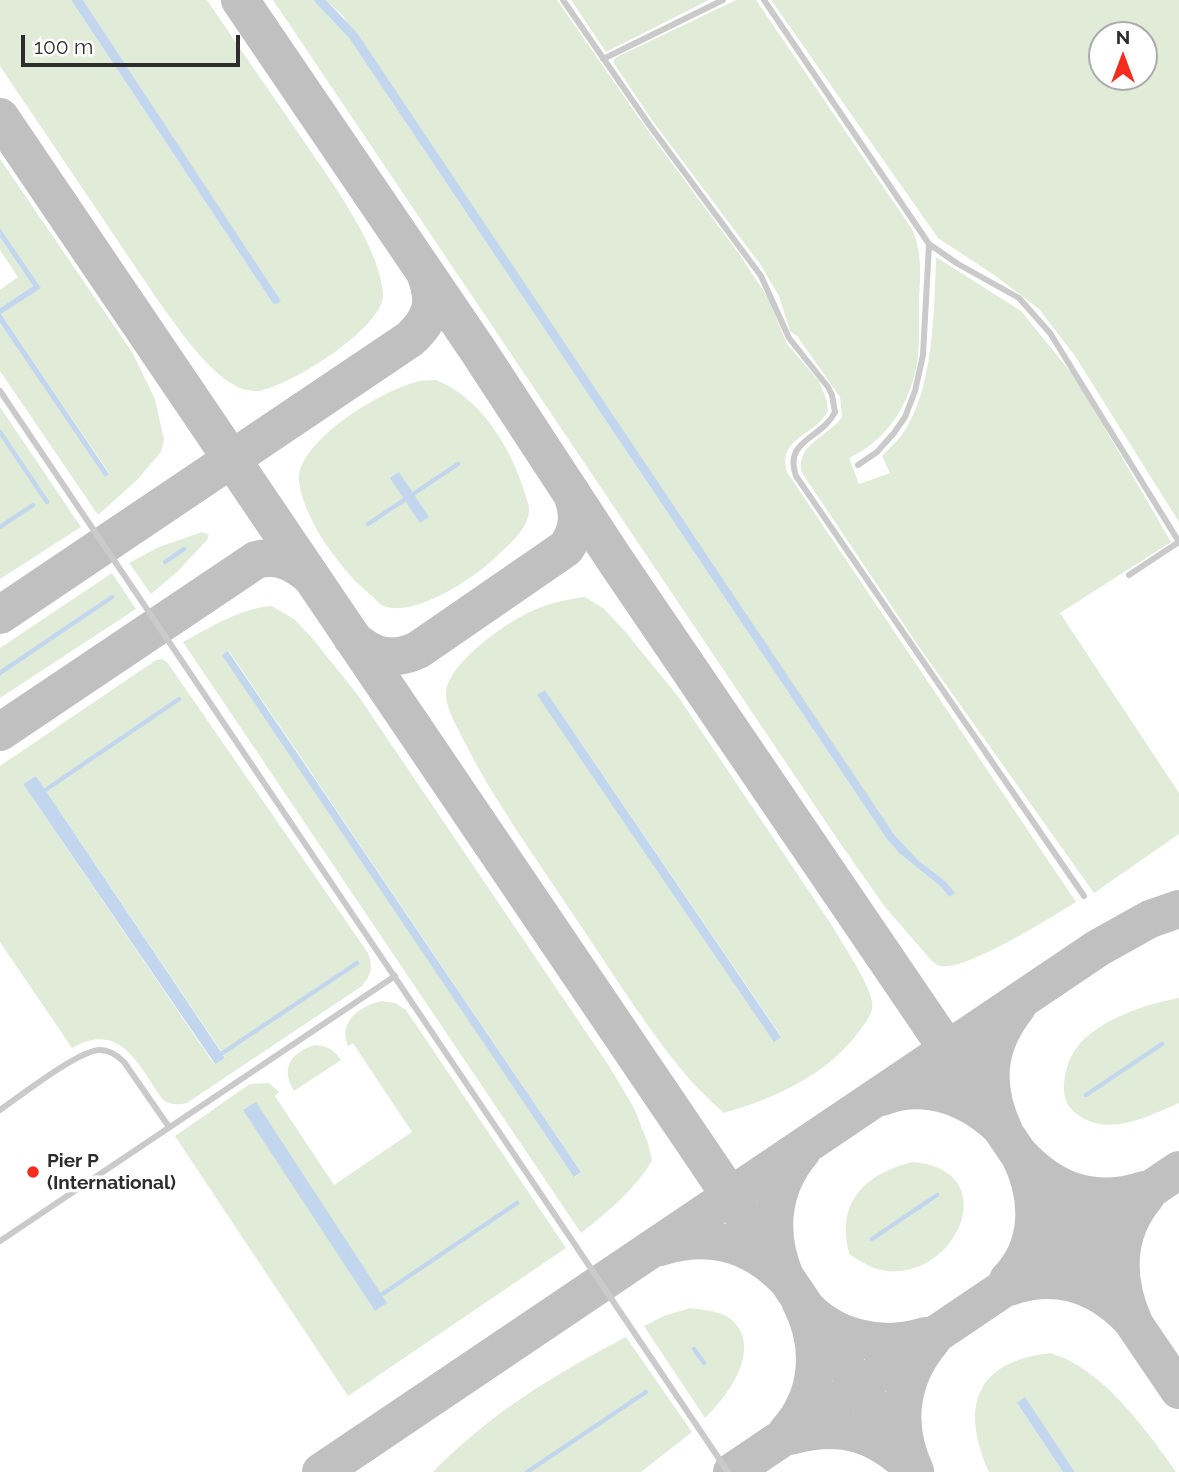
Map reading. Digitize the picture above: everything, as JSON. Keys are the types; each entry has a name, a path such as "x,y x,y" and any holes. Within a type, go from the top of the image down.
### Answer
{"lane":[{"path":"563,0 761,276 789,338 817,369 832,395 835,412 831,420 796,450 793,464 796,476 1084,896"},
{"path":"603,59 723,0"},
{"path":"764,0 929,244 958,264 1019,298 1050,333 1179,542 1129,575"},
{"path":"858,465 877,452 894,433 905,417 915,391 923,355 929,244"},
{"path":"0,391 728,1472"},
{"path":"0,1241 395,976"},
{"path":"0,1110 81,1055 102,1049 117,1055 124,1062 169,1127"}],"green space":[{"path":"0,0 71,0 274,305 280,300 83,0 207,0 362,231 380,274 383,294 369,323 312,367 272,387 258,391 242,389 215,371 194,349 159,302 0,66"},
{"path":"273,0 313,0 349,38 886,838 949,897 945,881 919,861 893,835 343,16 326,0 557,0 646,128 742,258 768,298 787,344 819,381 828,411 815,426 792,444 785,461 787,472 1076,902 1009,942 969,960 952,966 940,966 931,960 885,907 840,843"},
{"path":"571,0 709,0 606,52"},
{"path":"736,0 756,0 916,238 920,265 919,336 915,372 911,388 897,416 876,441 849,458 859,484 890,473 882,456 901,436 920,397 930,350 936,257 1021,311 1077,380 1171,542 1060,613 1179,793 1179,834 1094,893 919,647 802,473 801,463 808,448 842,417 840,397 797,336 790,331 779,296 760,264 654,123 613,62 615,58"},
{"path":"771,0 1179,0 1179,522 1075,356 1039,309 938,238"},
{"path":"0,159 132,352 155,399 164,440 161,452 137,480 98,515 0,371 0,323 105,476 109,473 1,314 40,287 0,228"},
{"path":"0,237 33,286 0,308 0,290 18,277 0,250"},
{"path":"436,380 452,388 481,412 503,443 529,505 528,516 518,535 507,547 460,584 428,601 412,606 384,606 349,574 316,528 302,496 299,481 302,466 312,449 327,434 366,405 405,386"},
{"path":"0,407 81,527 0,579"},
{"path":"202,532 209,535 207,540 177,572 151,594 129,563 159,547"},
{"path":"112,573 136,609 0,698 0,648"},
{"path":"585,597 603,608 623,629 677,695 829,921 870,994 872,1010 869,1017 847,1046 832,1060 781,1092 724,1113 680,1068 622,989 500,805 475,763 448,708 448,684 455,671 494,634 534,610","holes":["545,690 781,1036 538,695"]},
{"path":"272,606 295,620 357,694 609,1066 634,1108 652,1161 620,1200 581,1233 183,642 226,619","holes":["229,651 581,1172 575,1177 223,655"]},
{"path":"156,660 167,662 368,953 371,967 362,986 187,1103 178,1104 163,1100 136,1061 116,1043 103,1039 72,1048 0,942 0,766","holes":["36,776 225,1057 214,1064 23,784"]},
{"path":"1179,998 1179,1103 1141,1119 1115,1124 1089,1121 1077,1114 1065,1099 1064,1080 1069,1062 1078,1046 1098,1028 1124,1014"},
{"path":"382,1001 395,1003 406,1010 566,1248 348,1396 175,1136 250,1084 269,1083 279,1092 275,1096 334,1185 412,1132 353,1043 348,1046 345,1037 348,1022 353,1016 366,1006"},
{"path":"314,1045 330,1049 341,1060 294,1091 288,1076 290,1063 298,1053"},
{"path":"913,1162 943,1170 959,1186 964,1206 959,1228 945,1248 926,1263 901,1271 874,1268 850,1255 846,1220 851,1206 868,1183 896,1167"},
{"path":"690,1308 729,1318 741,1333 744,1345 743,1359 732,1385 705,1418 644,1326"},
{"path":"626,1337 692,1432 641,1472 433,1472 477,1432 524,1397"},
{"path":"1050,1353 1069,1360 1104,1385 1151,1437 1176,1472 1075,1472 1025,1398 1017,1403 1063,1472 989,1472 976,1427 976,1408 981,1391 990,1377 1005,1366 1025,1358"}],"water":[{"path":"71,0 83,0 281,301 274,305"},
{"path":"313,0 326,0 357,33 895,836 955,893 949,897 886,838 349,38"},
{"path":"0,228 41,288 1,314 109,474 105,477 0,323 0,308 33,286 0,237"},
{"path":"399,472 429,517 420,523 390,478"},
{"path":"228,651 581,1172 574,1177 222,655"},
{"path":"545,690 781,1037 774,1042 537,695"},
{"path":"36,776 225,1058 215,1064 23,784"},
{"path":"256,1102 387,1303 375,1311 243,1110"},
{"path":"1025,1397 1075,1472 1063,1472 1017,1403"}],"waterway":[{"path":"0,432 47,502"},
{"path":"368,524 458,464"},
{"path":"0,527 33,505"},
{"path":"165,562 184,549"},
{"path":"0,673 112,597"},
{"path":"41,793 179,699"},
{"path":"218,1056 357,963"},
{"path":"1086,1095 1162,1044"},
{"path":"872,1239 937,1195"},
{"path":"378,1297 517,1203"},
{"path":"694,1349 704,1363"},
{"path":"527,1472 646,1392"}],"taxiway":[{"path":"240,0 477,349 615,560 1179,1390"},
{"path":"0,117 915,1472"},
{"path":"0,615 410,339 424,324 430,309 431,292 425,273"},
{"path":"352,638 368,650 383,656 400,656 418,650 566,548 574,535 577,521 571,492"},
{"path":"0,732 256,560 271,558 285,561 310,576"},
{"path":"321,1472 1098,948 1150,919 1179,909"},
{"path":"882,1097 915,1090 948,1095 978,1110 1004,1131 993,1098 991,1067 999,1036 1017,1007"},
{"path":"660,1247 695,1240 728,1244 758,1256 786,1279 776,1246 775,1213 783,1181 802,1151"},
{"path":"1008,1280 1027,1251 1034,1219 1031,1186 1019,1154 1046,1178 1076,1192 1108,1196 1144,1190"},
{"path":"732,1472 1179,1170"},
{"path":"1009,1287 1044,1280 1077,1284 1107,1299 1134,1323 1123,1290 1121,1258 1128,1226 1146,1196"},
{"path":"787,1432 806,1402 815,1369 812,1335 800,1301 826,1324 858,1338 892,1342 926,1336"},
{"path":"790,1436 826,1430 858,1434 887,1447 915,1471 904,1437 903,1403 912,1371 932,1340"}],"place":[{"name":"Pier P (International)","path":"33,1172"}]}
